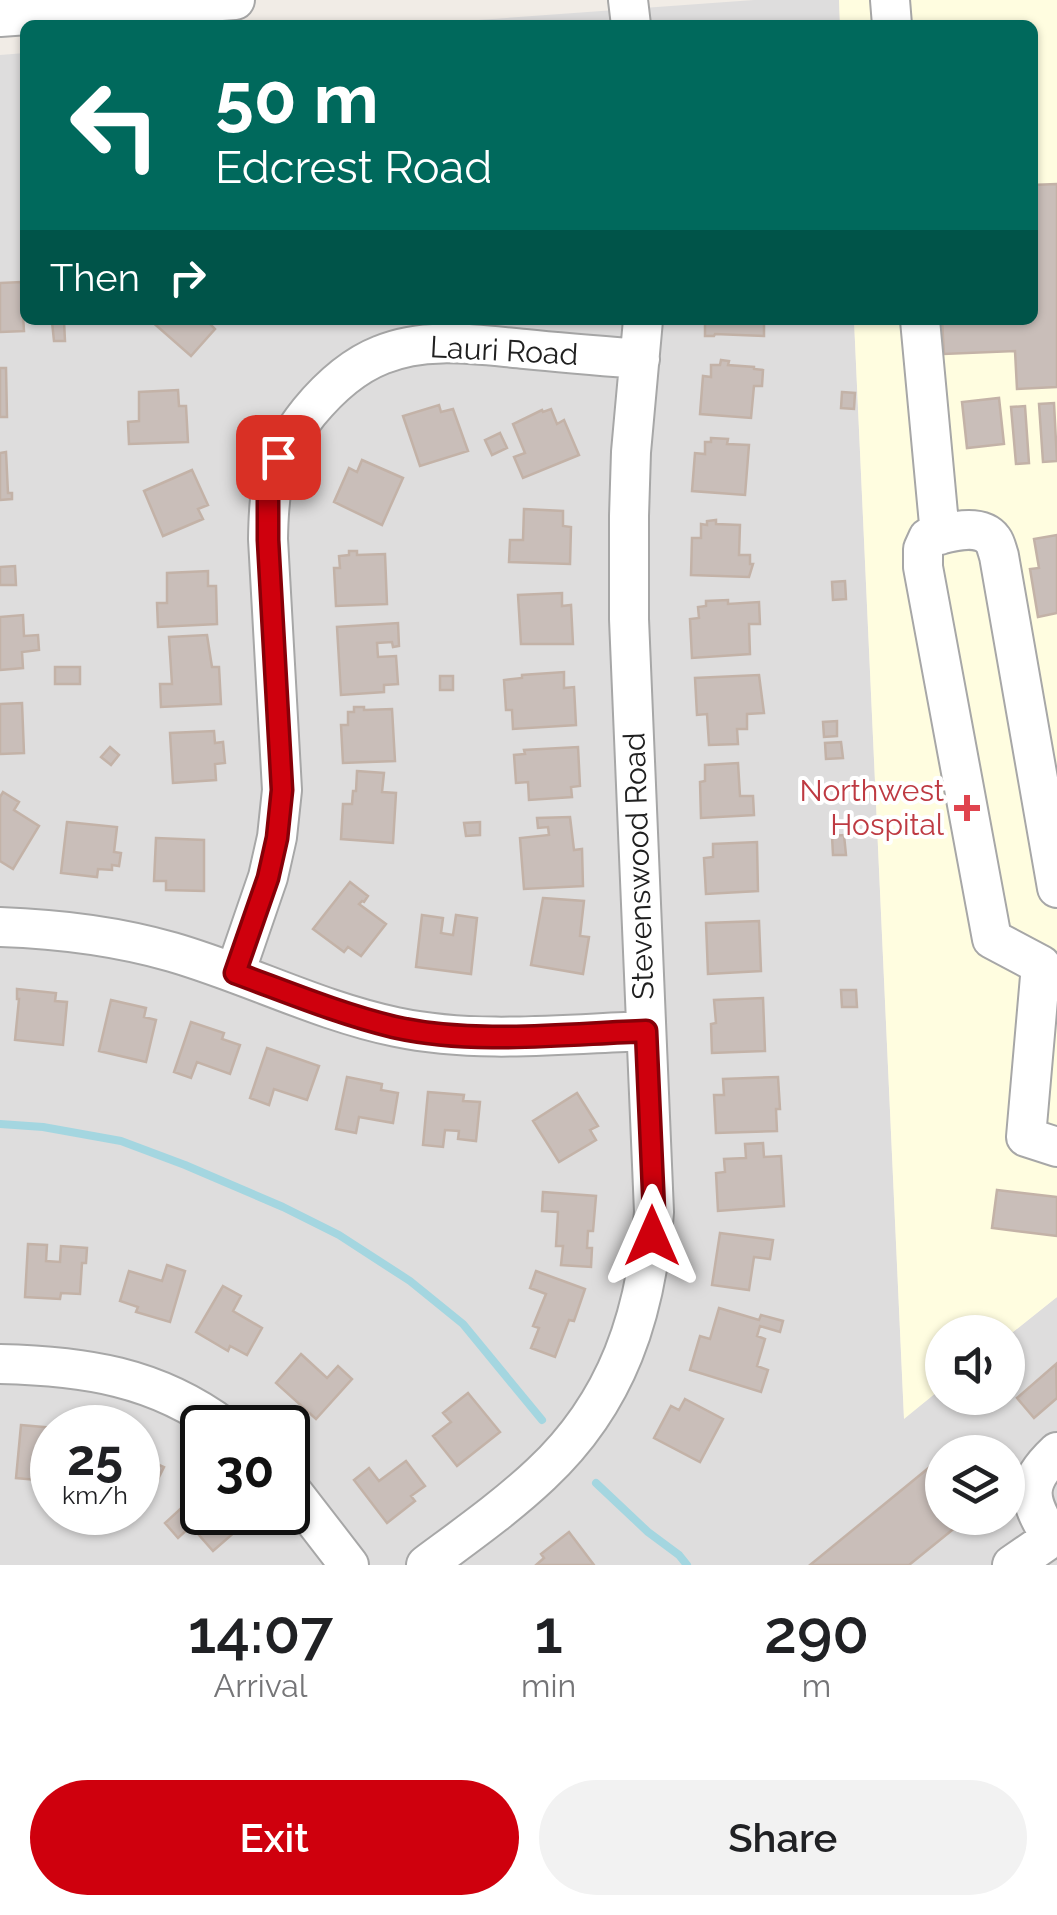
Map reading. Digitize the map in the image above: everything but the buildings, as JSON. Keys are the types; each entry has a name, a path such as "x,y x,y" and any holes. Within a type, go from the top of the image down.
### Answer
{"street":[{"path":"20,10 235,0"},
{"name":"Stevenswood Road","path":"426,1565 542,1474 580,1432 608,1388 628,1344 650,1260 654,1212 628,516 643,325"},
{"path":"920,325 940,534"},
{"name":"Lauri Road","path":"235,973 268,878 282,790 268,540 268,498 278,457 326,390 381,355 417,346 459,344 640,359"},
{"path":"1057,888 1000,556 992,538 981,531 928,538 923,567 992,939 1049,964 1034,1054 1026,1138 1057,1147"},
{"path":"0,927 51,929 172,952 341,1012 396,1027 474,1036 646,1031"},
{"path":"0,1364 109,1373 159,1389 190,1405"},
{"path":"1012,1565 1054,1536 1033,1507 1034,1480 1057,1452"},
{"path":"310,1514 349,1565"}],"shaded area":[{"path":"754,0 839,0 840,20 478,20"},
{"name":"Northwest Hospital","path":"839,0 1057,0 1057,1297 1025,1322 1025,1315 925,1315 925,1402 904,1419 854,325 1038,325 1038,20 840,20"},
{"path":"20,53 20,325 854,325 904,1418 925,1401 925,1415 1025,1415 1025,1322 1057,1297 1057,1565 0,1565 0,55"}],"waterway":[{"path":"0,1124 43,1127 121,1141 283,1207 339,1235 410,1281 463,1324 542,1420"},
{"path":"596,1483 687,1565"}],"place":[{"name":"Northwest Hospital","path":"967,808"}],"route":[{"path":"278,457 268,498 268,540 282,790 268,878 235,973 341,1012 396,1027 504,1036 646,1031 652,1236"}]}
